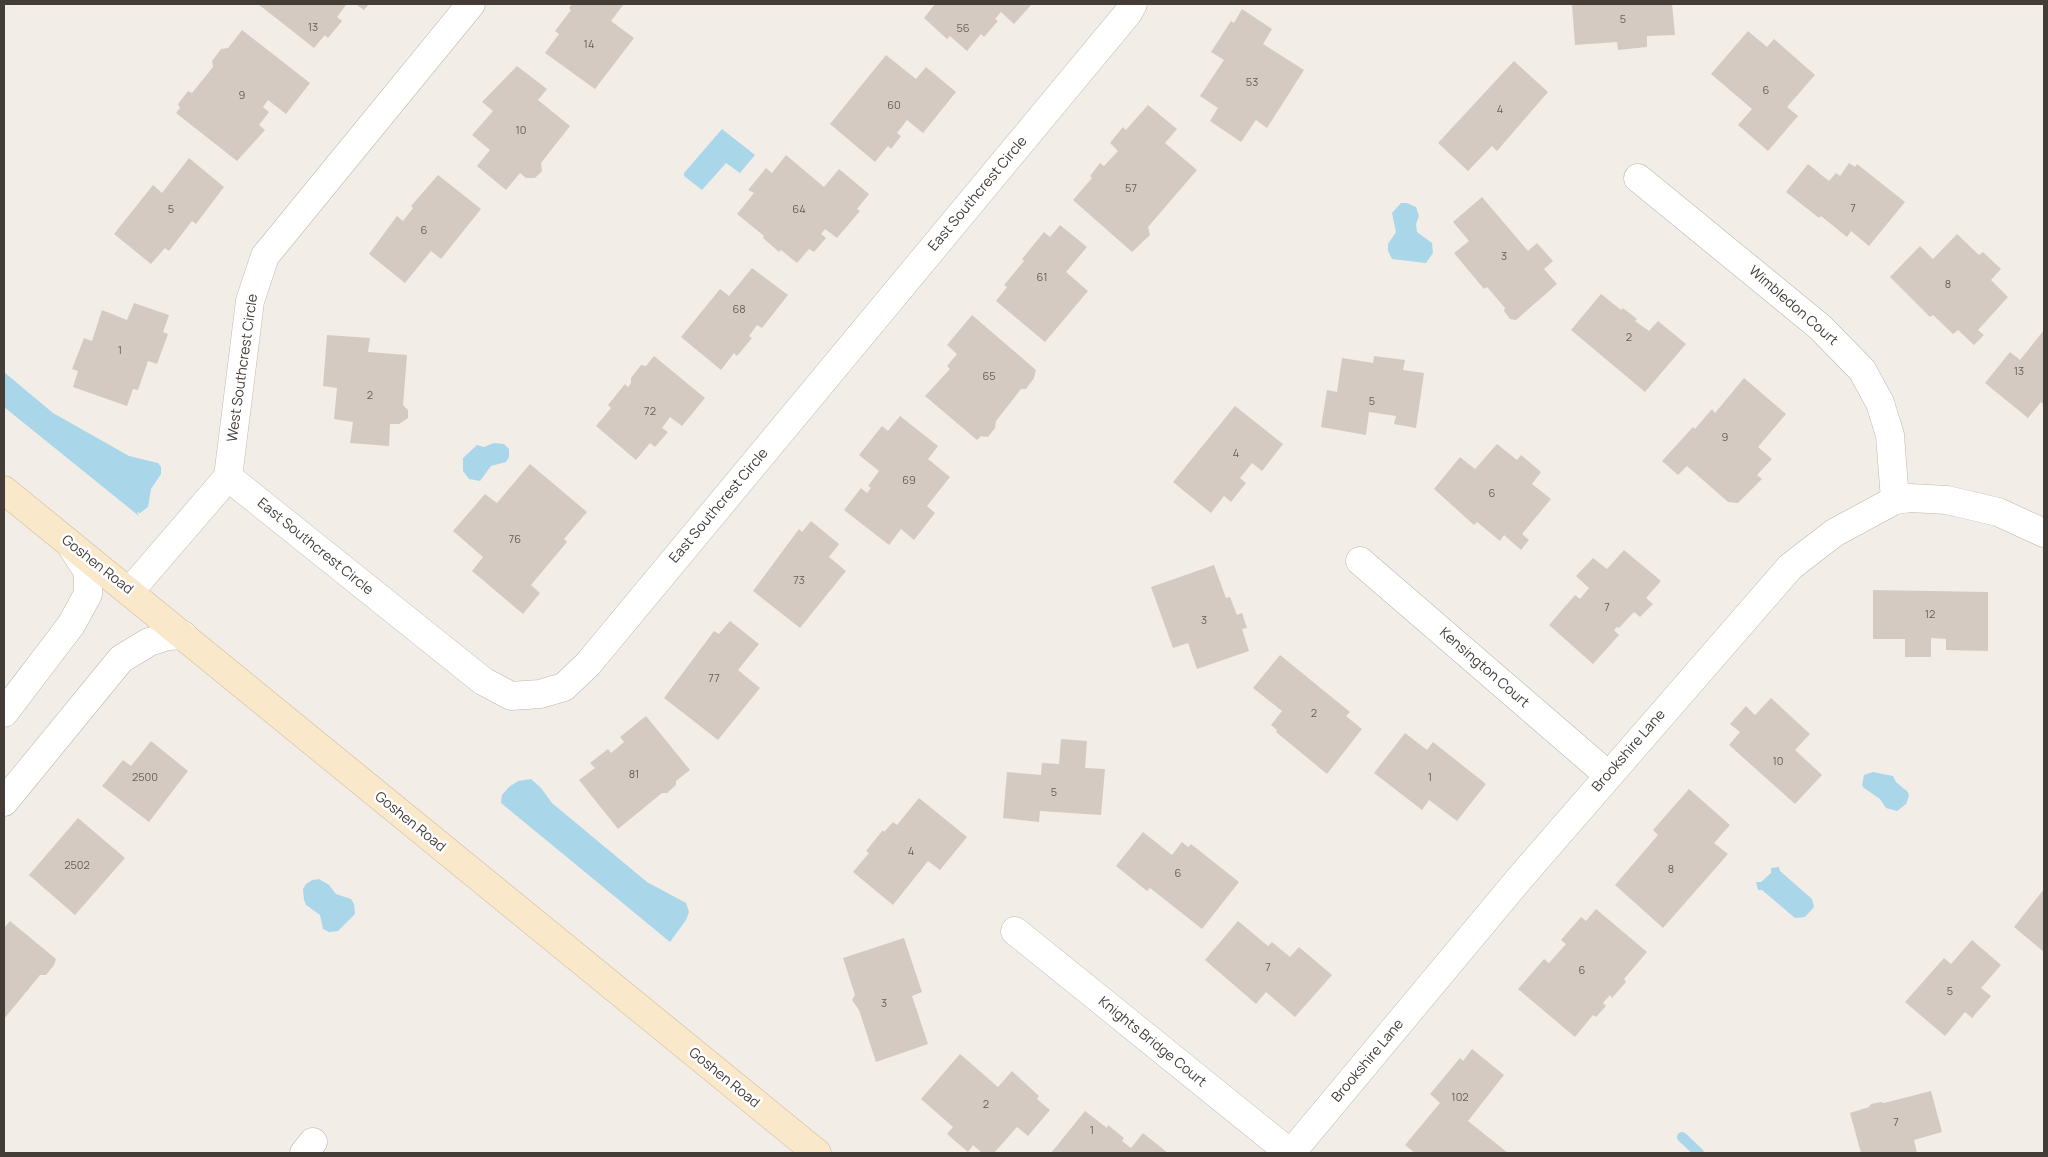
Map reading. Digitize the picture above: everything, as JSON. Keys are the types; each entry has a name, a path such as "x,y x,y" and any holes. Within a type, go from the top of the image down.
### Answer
{"street":[{"name":"West Southcrest Circle","path":"228,478 250,301 264,256 471,4"},
{"name":"East Southcrest Circle","path":"228,478 483,681 510,696 540,694 564,687 588,664 1128,13 1133,4"},
{"name":"Wimbledon Court","path":"1638,178 1820,327 1862,370 1880,403 1890,435 1895,500"},
{"path":"130,591 228,478"},
{"name":"Goshen Road","path":"4,490 817,1153"},
{"name":"Brookshire Lane","path":"1290,1153 1608,775 1790,568 1834,534 1895,500 1910,498 1946,500 1998,512 2044,533"},
{"path":"4,713 71,625 88,594 88,572 70,544"},
{"name":"Kensington Court","path":"1360,561 1608,775"},
{"path":"4,802 121,659 148,642 168,636 183,635"},
{"name":"Knights Bridge Court","path":"1015,931 1290,1153"}],"water":[{"path":"722,129 755,155 740,173 726,163 702,190 684,176 684,173"},
{"path":"1401,203 1407,203 1416,207 1419,216 1416,224 1417,232 1432,243 1433,253 1426,263 1392,259 1388,251 1388,244 1396,232 1392,213"},
{"path":"4,372 53,413 129,456 158,463 161,467 161,474 151,489 148,507 140,513 137,512 139,516 4,407"},
{"path":"494,443 504,444 509,449 509,457 506,462 491,466 480,481 469,479 463,471 463,458 477,445 484,447"},
{"path":"1873,772 1893,776 1896,782 1908,792 1909,796 1906,804 1897,811 1886,808 1880,799 1864,788 1862,785 1864,775"},
{"path":"531,779 541,788 552,803 647,882 686,903 689,912 686,920 670,942 501,803 502,795 509,787 518,781"},
{"path":"1779,867 1780,871 1812,899 1814,907 1805,917 1795,918 1762,890 1758,890 1756,882 1761,882 1771,873 1771,868"},
{"path":"319,879 329,885 336,894 351,899 354,904 355,914 338,931 329,932 323,929 320,915 306,905 304,900 303,889 306,884 312,880"}],"building":[{"path":"258,4 346,5 337,17 342,21 328,38 325,35 314,48"},
{"path":"355,4 369,4 364,10"},
{"path":"572,4 624,4 611,21 634,38 595,89 545,53 559,34 555,31 571,10 569,8"},
{"path":"935,4 1032,4 1014,24 1001,12 995,19 998,21 984,37 981,34 967,51 950,36 947,39 924,18"},
{"path":"1672,4 1675,35 1647,36 1647,47 1618,50 1617,42 1575,45 1572,5"},
{"path":"1242,9 1272,29 1263,44 1304,70 1267,128 1256,120 1241,142 1210,121 1218,108 1200,96 1224,60 1211,52 1231,21 1234,23"},
{"path":"242,30 310,83 286,114 268,100 263,107 269,112 259,125 265,130 237,161 176,113 180,108 178,104 188,91 192,93 213,67 212,61 221,49 228,48"},
{"path":"1748,31 1767,47 1774,39 1815,75 1787,107 1798,116 1768,151 1738,125 1752,109 1711,74"},
{"path":"886,55 916,79 926,67 956,92 923,133 907,120 897,133 901,136 891,149 888,146 875,162 830,124"},
{"path":"1514,61 1548,92 1497,151 1492,146 1468,171 1438,143"},
{"path":"517,66 547,89 538,100 570,126 541,163 542,171 535,178 526,178 520,173 506,190 477,166 490,150 472,135 493,111 482,102"},
{"path":"1148,105 1177,129 1165,143 1197,170 1148,227 1150,235 1132,252 1073,200 1092,178 1090,176 1100,163 1104,166 1118,151 1110,143 1123,127 1126,130"},
{"path":"786,155 824,187 839,169 869,194 857,209 860,211 837,238 825,229 821,234 826,238 814,252 809,249 797,263 781,250 779,252 763,238 764,236 737,214 754,193 748,190 766,168 772,173"},
{"path":"189,158 224,187 196,224 192,221 169,251 165,248 151,264 114,234 153,185 162,193"},
{"path":"1849,163 1855,167 1857,164 1905,202 1869,246 1851,231 1847,237 1786,192 1808,164 1829,181 1836,173 1840,176"},
{"path":"438,175 481,209 441,259 431,251 405,283 369,254 397,216 403,221 413,208 411,206"},
{"path":"1482,197 1528,251 1537,243 1553,261 1544,269 1557,284 1516,320 1510,319 1504,311 1505,308 1487,287 1484,289 1454,253 1469,241 1453,222"},
{"path":"1060,225 1087,247 1066,272 1088,291 1045,342 996,301 1007,287 1004,285 1024,261 1022,259 1044,232 1050,237"},
{"path":"1957,234 1979,255 1983,252 2001,269 1991,280 2008,297 1978,330 1984,335 1974,345 1958,330 1953,334 1933,315 1930,317 1890,277 1920,246 1933,259"},
{"path":"752,268 788,295 762,328 757,325 749,336 752,338 737,356 734,353 721,370 681,337 720,289 729,296"},
{"path":"1601,294 1621,310 1623,308 1637,319 1635,321 1649,331 1658,321 1686,344 1645,392 1571,330"},
{"path":"134,303 169,315 163,332 168,334 157,364 148,361 138,390 133,389 127,406 73,387 78,371 72,369 84,338 92,341 102,310 127,320"},
{"path":"972,315 1036,370 1034,378 1026,389 1021,389 996,421 995,428 988,437 981,436 977,440 925,396 950,369 947,366 957,354 947,345"},
{"path":"2044,330 2044,405 2041,402 2028,418 1985,383 2010,352 2020,360"},
{"path":"327,335 370,338 368,352 407,355 403,405 408,410 408,418 399,424 390,424 389,446 350,443 353,422 334,419 337,388 323,386"},
{"path":"654,356 705,398 682,426 670,417 662,428 668,432 655,447 650,443 636,460 596,426 611,408 608,405 625,384 628,387 631,383 631,378 641,365 646,366"},
{"path":"1374,356 1405,360 1403,370 1424,373 1416,428 1394,424 1396,416 1369,412 1366,435 1321,427 1327,390 1337,392 1342,358 1373,363"},
{"path":"1744,378 1786,414 1758,447 1772,459 1757,475 1762,479 1738,503 1728,502 1687,466 1678,475 1662,461 1693,427 1695,429 1712,409 1715,413"},
{"path":"1235,406 1283,444 1262,471 1252,463 1240,478 1246,483 1231,502 1224,496 1211,513 1173,482"},
{"path":"900,416 938,446 928,459 950,477 927,506 935,513 914,540 901,529 889,545 844,510 861,488 867,493 871,488 868,486 879,471 859,455 882,426 888,431"},
{"path":"1497,444 1517,460 1521,455 1541,472 1532,484 1551,499 1522,534 1529,540 1521,550 1504,535 1500,541 1477,522 1474,525 1434,489 1460,457 1475,469"},
{"path":"530,464 587,512 564,539 567,542 531,585 540,593 523,614 472,571 483,557 453,531 485,494 497,503"},
{"path":"811,521 839,544 829,557 846,571 800,628 753,591 799,529 802,532"},
{"path":"1624,550 1661,581 1646,598 1653,604 1640,617 1634,612 1619,628 1617,627 1614,630 1619,635 1593,664 1549,625 1575,595 1580,599 1589,588 1576,576 1593,558 1607,569"},
{"path":"1214,565 1226,598 1230,597 1237,615 1242,613 1247,628 1242,629 1249,651 1197,669 1188,643 1173,648 1151,587"},
{"path":"1873,590 1988,592 1988,651 1946,650 1946,639 1931,638 1931,657 1905,657 1905,639 1873,639"},
{"path":"730,621 759,644 738,670 760,688 718,740 664,698 714,631 719,634"},
{"path":"1280,655 1350,712 1346,716 1362,729 1327,774 1276,732 1277,730 1271,725 1282,711 1253,688"},
{"path":"1771,698 1810,734 1795,750 1822,775 1795,804 1729,745 1740,732 1730,724 1746,706 1755,715"},
{"path":"646,716 690,770 676,781 676,785 667,793 662,793 618,829 579,780 595,768 590,763 608,749 611,753 624,742 620,737"},
{"path":"1405,733 1427,750 1433,742 1486,784 1457,821 1429,800 1422,810 1374,773"},
{"path":"1061,739 1087,741 1085,768 1105,769 1101,815 1040,811 1039,822 1003,818 1007,772 1041,775 1042,763 1059,764"},
{"path":"151,741 188,771 149,822 102,786 123,760 131,766"},
{"path":"1689,789 1730,825 1714,843 1728,854 1663,928 1615,885 1658,835 1653,830"},
{"path":"919,798 967,837 940,870 928,861 893,905 853,872 869,853 866,851 883,830 884,832 893,822 897,825"},
{"path":"78,818 125,858 75,915 29,875"},
{"path":"1143,832 1172,855 1182,842 1188,847 1191,844 1239,882 1202,929 1150,888 1147,891 1116,866"},
{"path":"2044,889 2044,952 2014,927"},
{"path":"1596,909 1647,952 1624,979 1626,982 1612,998 1610,995 1603,1003 1606,1006 1596,1017 1593,1015 1575,1037 1518,989 1544,959 1549,963 1566,944 1561,940 1581,917 1586,921"},
{"path":"10,921 56,959 46,975 40,975 4,1019 4,928"},
{"path":"1238,921 1268,946 1272,942 1290,957 1299,947 1332,975 1295,1017 1266,992 1256,1004 1205,960"},
{"path":"904,938 922,992 912,996 928,1044 876,1062 859,1010 852,1000 855,995 843,958"},
{"path":"1972,940 2001,965 1981,988 1991,996 1972,1018 1965,1012 1945,1036 1905,1002 1944,958 1951,964"},
{"path":"1472,1049 1504,1075 1468,1121 1508,1153 1415,1153 1405,1145 1440,1103 1430,1094 1460,1058 1463,1061"},
{"path":"960,1054 998,1087 1012,1071 1039,1096 1037,1099 1050,1110 1028,1136 1017,1127 994,1153 982,1153 973,1145 968,1152 947,1134 953,1127 921,1099"},
{"path":"1931,1091 1942,1132 1914,1140 1917,1153 1861,1153 1850,1113 1869,1107 1871,1104 1884,1103"},
{"path":"1085,1111 1107,1128 1108,1125 1124,1138 1122,1141 1131,1148 1143,1133 1168,1153 1051,1153"}],"waterway":[{"path":"1682,1137 1699,1153"}]}
